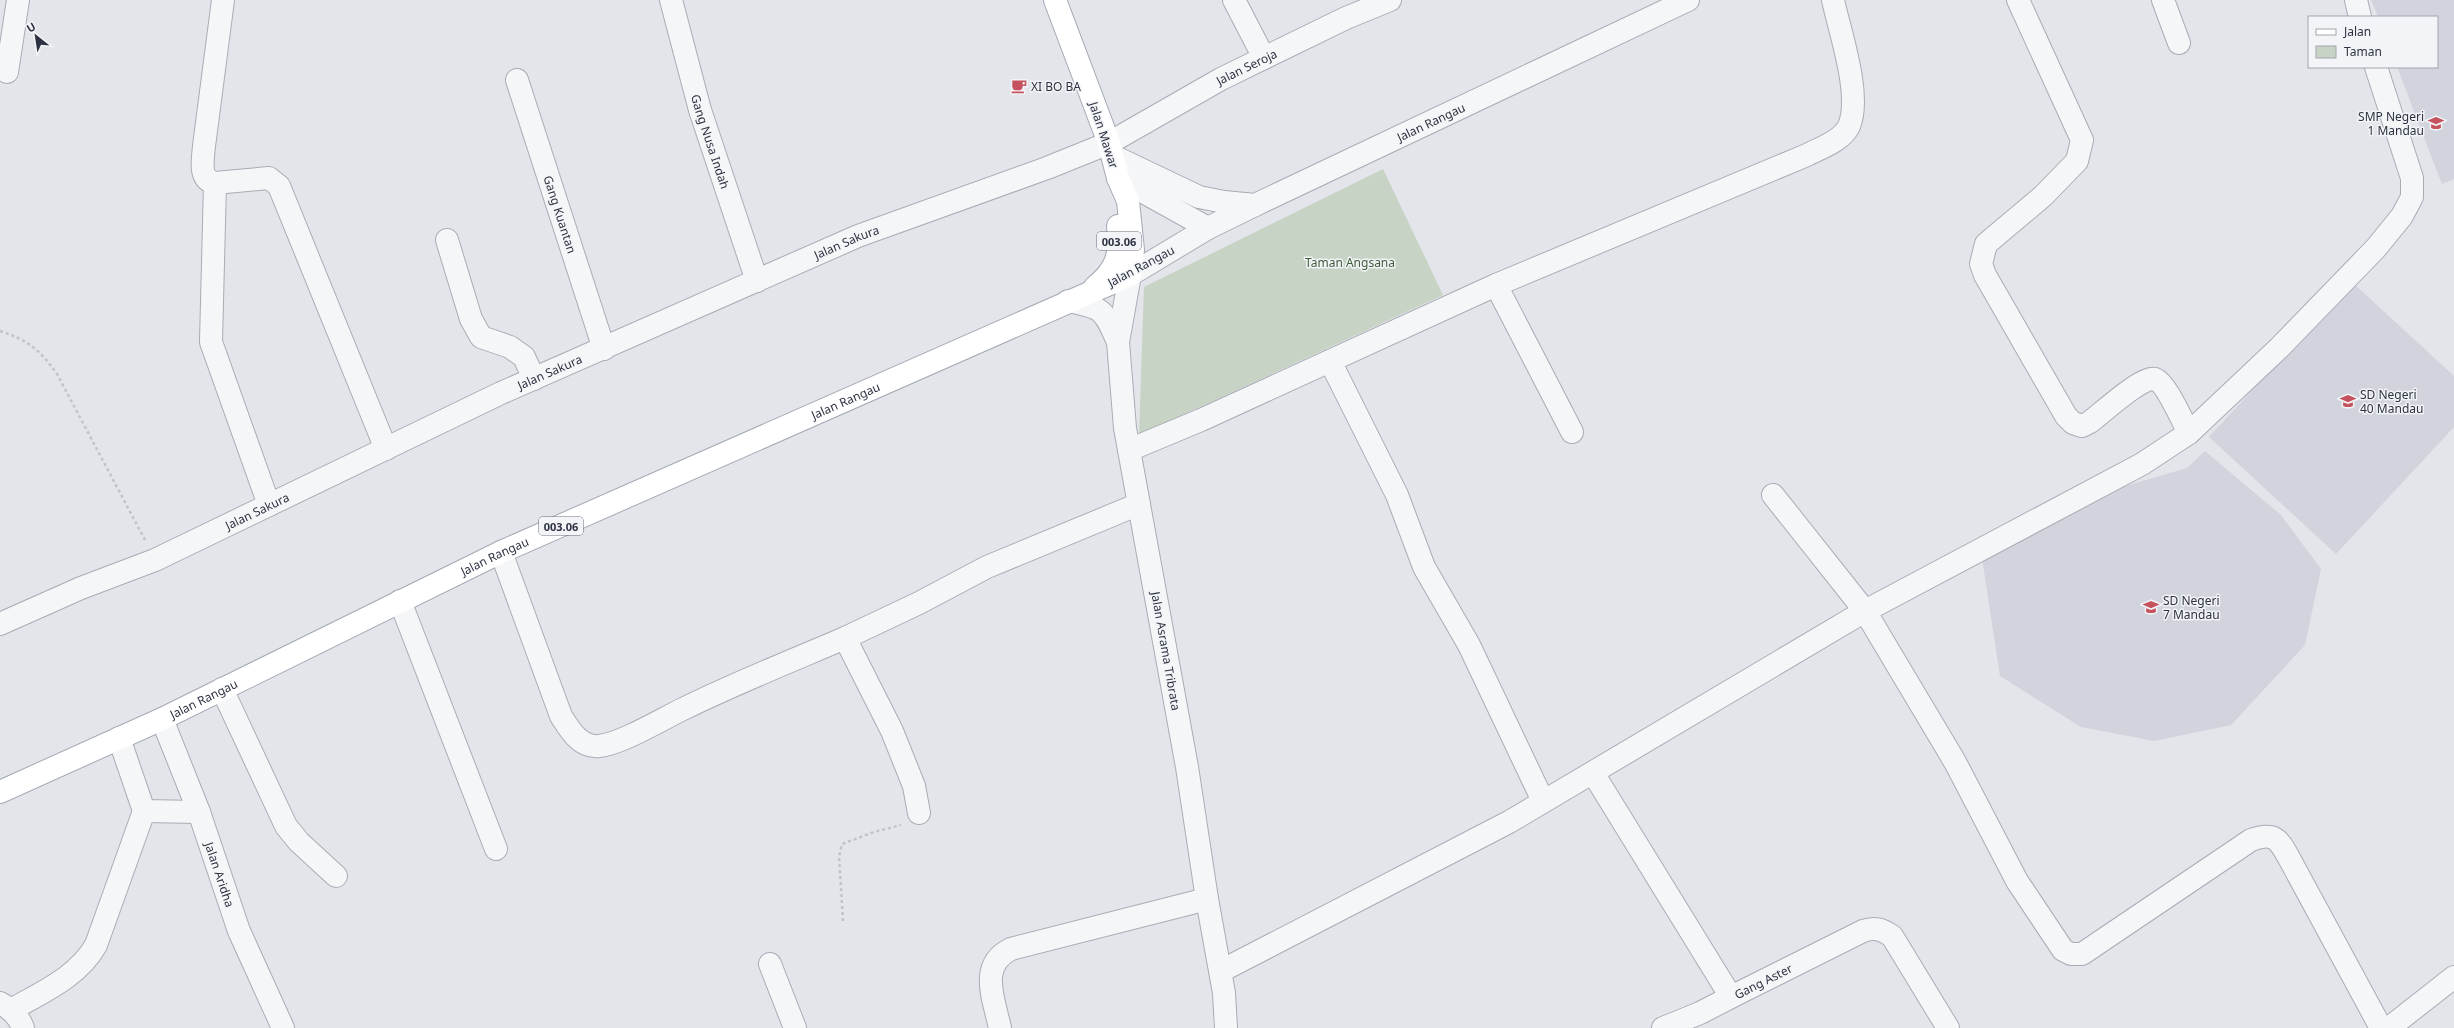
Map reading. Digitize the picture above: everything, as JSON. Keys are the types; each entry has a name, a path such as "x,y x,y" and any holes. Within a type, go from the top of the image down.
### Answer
{"main road":[{"name":"Jalan Mawar","path":"1055,0 1111,150 1118,178 1128,201 1133,250 1116,278"},
{"name":"Jalan Rangau","path":"0,792 162,719 501,552 1077,297 1116,278"}],"street":[{"path":"7,72 18,0"},
{"path":"223,0 202,164 205,178 209,182 215,183 269,178 279,186 386,449"},
{"name":"Gang Nusa Indah","path":"671,0 700,110 756,281"},
{"path":"1234,0 1264,58"},
{"name":"Jalan Rangau","path":"1116,278 1208,228 1255,205 1688,0"},
{"path":"1129,450 1201,420 1496,286 1807,155 1834,141 1848,127 1854,106 1849,72 1833,0"},
{"path":"2018,0 2082,140 2077,161 2043,196 1986,244 1981,264 1985,275 2066,416 2073,423 2082,426 2090,422 2138,384 2148,378 2155,379 2163,385 2189,433"},
{"path":"2163,0 2179,43"},
{"path":"2356,0 2360,16"},
{"name":"Jalan Seroja","path":"1111,150 1220,79 1384,1"},
{"path":"1221,971 1509,822 1543,801 1593,774 1865,611 2142,464 2189,433 2279,348 2376,248 2402,216 2412,197 2412,178 2376,68"},
{"name":"Gang Kuantan","path":"517,80 604,349"},
{"path":"1111,150 1199,197 1224,202 1255,205"},
{"name":"Jalan Sakura","path":"0,624 80,588 155,560 534,379 858,236 1047,168 1111,150"},
{"path":"1118,178 1208,228"},
{"path":"215,183 211,342 269,506"},
{"path":"447,240 471,319 481,337 510,347 524,357 534,379"},
{"path":"1107,319 1116,278"},
{"name":"Jalan Asrama Tribrata","path":"1116,278 1118,342 1125,428 1188,767 1207,899 1221,971 1226,1028"},
{"path":"1496,286 1572,432"},
{"path":"1077,297 1101,310 1118,342"},
{"path":"1330,361 1397,494 1424,567 1469,645 1543,801"},
{"path":"1773,495 1865,611 1955,762 2017,881 2063,950 2071,954 2082,954 2251,840 2262,837 2272,837 2280,841 2381,1028"},
{"path":"501,552 561,716 573,734 586,744 600,746 618,740 685,708 919,604 987,567 1139,504"},
{"path":"400,601 496,849"},
{"path":"845,638 892,731 914,786 919,813"},
{"path":"222,689 286,826 299,842 336,876"},
{"name":"Jalan Aridha","path":"162,719 199,812 239,931 283,1028"},
{"path":"11,1014 76,972 88,960 96,945 144,811 119,738"},
{"name":"Gang Aster","path":"1593,774 1731,997 1863,931 1872,928 1881,929 1892,936 1948,1028"},
{"path":"144,811 199,812"},
{"path":"1000,1028 990,976 992,963 1000,954 1010,949 1207,899"},
{"path":"770,964 795,1028"},
{"path":"2389,1028 2454,977"},
{"path":"1663,1028 1704,1021 1731,997"}],"path":[{"path":"0,331 21,338 42,353 57,374 155,560"},
{"path":"843,921 839,856 842,844 874,832 897,826 914,819 919,813"}],"shaded area":[{"name":"SMP Negeri 1 Mandau","path":"2371,0 2454,0 2454,179 2442,184 2397,68 2438,68 2438,16 2378,16"},
{"name":"SD Negeri 40 Mandau","path":"2352,282 2454,376 2454,427 2336,554 2209,437"},
{"name":"SD Negeri 7 Mandau","path":"2205,451 2281,515 2321,569 2305,645 2231,725 2154,741 2081,727 2000,676 1982,558 2105,492 2187,468"}],"green space":[{"name":"Taman Angsana","path":"1383,169 1443,295 1139,435 1144,287"}],"place":[{"name":"XI BO BA","path":"1019,86"},
{"name":"SMP Negeri 1 Mandau","path":"2436,123"},
{"name":"SD Negeri 40 Mandau","path":"2348,401"},
{"name":"SD Negeri 7 Mandau","path":"2151,607"}]}
